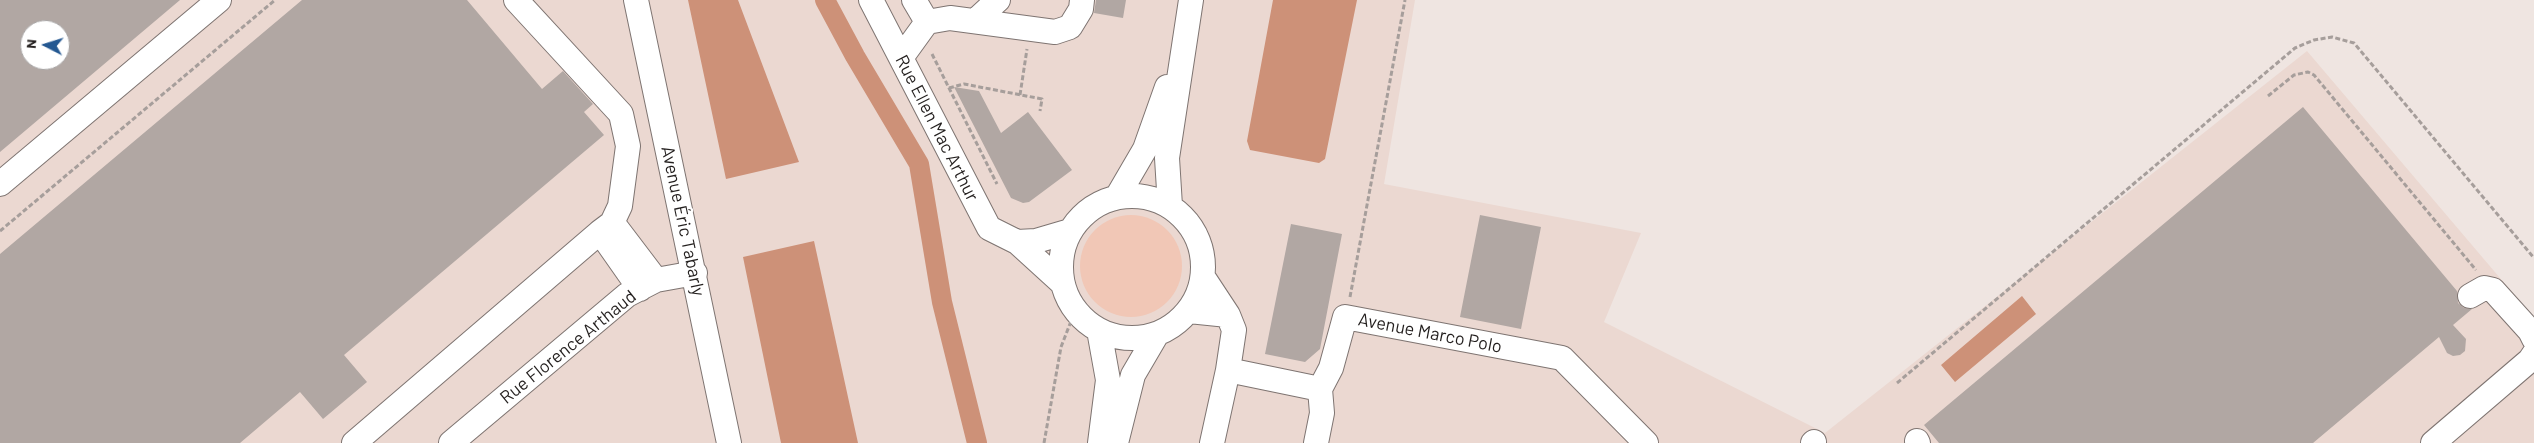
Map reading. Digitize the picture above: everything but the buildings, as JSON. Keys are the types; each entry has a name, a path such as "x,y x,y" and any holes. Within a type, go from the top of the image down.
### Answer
{"street":[{"path":"0,184 219,0"},
{"path":"354,443 606,227 620,206 628,146 621,114 516,0"},
{"name":"Avenue Éric Tabarly","path":"636,0 730,443"},
{"name":"Rue Ellen Mac Arthur","path":"871,0 989,228 1017,242 1062,283"},
{"path":"914,0 928,11 950,18 1055,32 1070,26 1081,9 1082,0"},
{"path":"975,21 998,0"},
{"path":"1170,206 1167,158 1191,0"},
{"path":"901,58 928,11"},
{"path":"1117,197 1145,149 1185,33"},
{"path":"1117,197 1144,197 1170,206 1186,219 1197,237 1203,256 1203,277 1198,295 1188,311 1174,325 1157,334 1137,338 1117,337 1099,330 1075,311 1062,283 1061,265 1070,231 1082,215 1098,204 1117,197"},
{"path":"606,227 648,285"},
{"path":"1017,242 1036,241 1070,231"},
{"name":"Rue Florence Arthaud","path":"451,443 627,295 648,285 695,273"},
{"path":"1203,277 1228,315 1234,330 1228,370 1212,443"},
{"path":"2470,296 2484,288 2493,290 2530,331 2534,339"},
{"path":"1188,311 1228,315"},
{"name":"Avenue Marco Polo","path":"1320,389 1332,368 1345,317 1562,358 1646,443"},
{"path":"1099,330 1108,380 1100,443"},
{"path":"1116,443 1132,375 1157,334"},
{"path":"2446,439 2530,360 2534,354"},
{"path":"1228,370 1320,389 1322,413 1316,443"}],"path":[{"path":"0,231 274,0"},
{"path":"1351,293 1405,0"},
{"path":"1020,95 1031,29"},
{"path":"1897,382 2295,48 2314,40 2332,37 2354,44 2534,258"},
{"path":"932,54 996,184"},
{"path":"2268,96 2294,75 2308,72 2314,76 2493,290"},
{"path":"949,88 964,84 1042,99 1040,111"},
{"path":"1044,443 1062,347 1075,311"}],"shaded area":[{"path":"0,0 1415,0 1384,184 1641,233 1604,322 1825,433 2307,51 2534,318 2534,443 0,443"},
{"path":"688,0 738,0 799,162 726,179"},
{"path":"1273,0 1357,0 1325,159 1319,163 1250,150 1247,141"},
{"path":"1131,215 1151,219 1167,230 1178,246 1182,266 1178,286 1167,302 1151,313 1131,317 1111,313 1095,302 1084,286 1080,266 1084,246 1095,230 1111,219"},
{"path":"814,241 858,443 781,443 743,257"},
{"path":"2022,296 2036,314 1955,382 1941,365"}],"waterway":[{"path":"825,0 855,56 919,164 942,302 977,443"}]}
